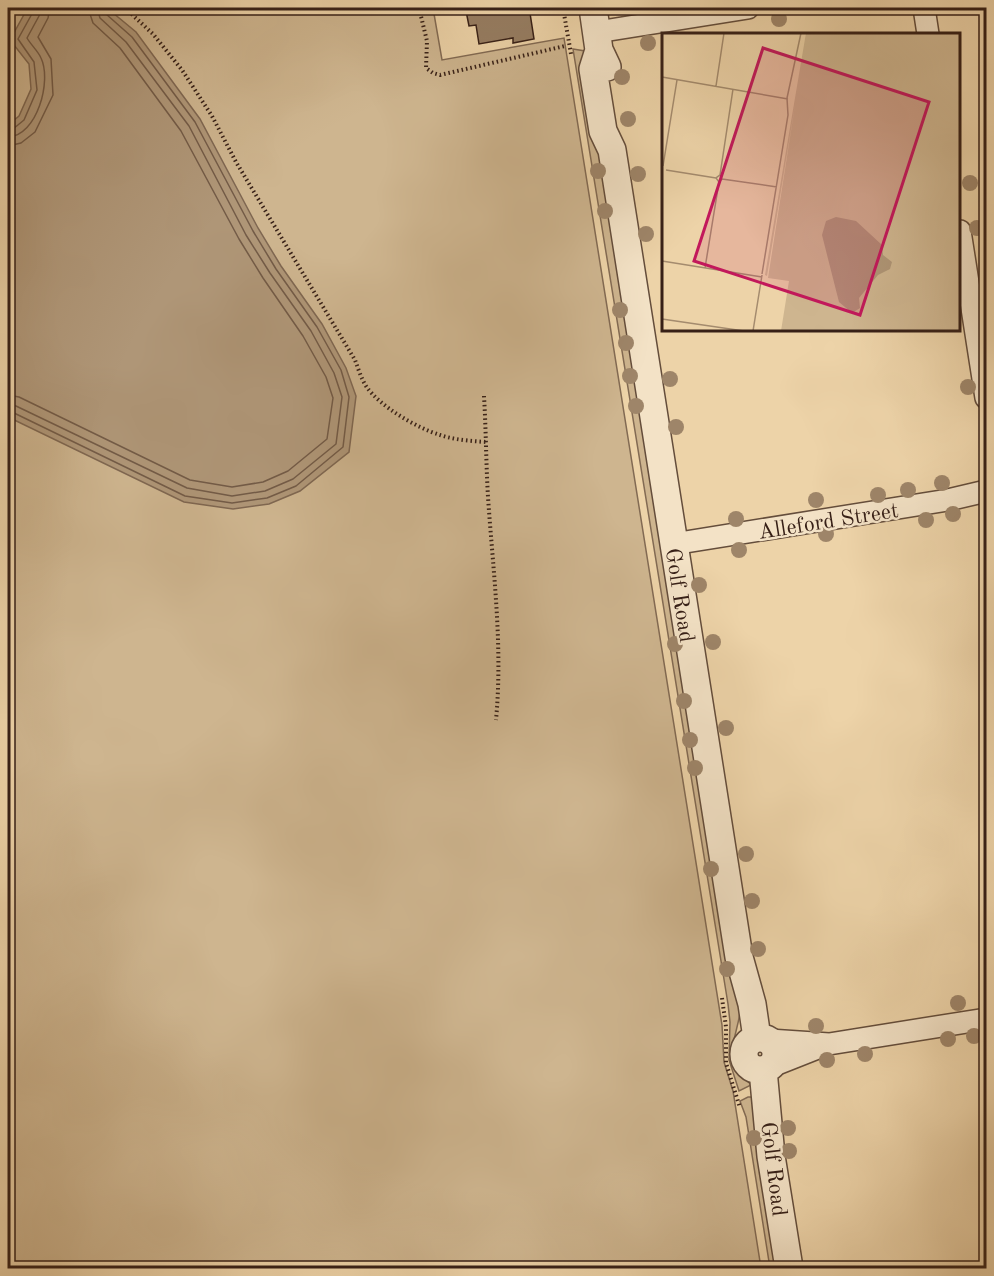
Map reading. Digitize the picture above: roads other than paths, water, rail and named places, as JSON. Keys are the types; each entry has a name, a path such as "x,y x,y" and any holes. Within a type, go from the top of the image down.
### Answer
{"street":[{"path":"596,30 748,8"},
{"path":"924,8 928,33"},
{"name":"Golf Road","path":"596,30 593,69 603,130 612,150 739,957 765,1054 771,1156 789,1269"},
{"path":"961,237 987,399"},
{"name":"Alleford Street","path":"673,544 948,500 985,491"},
{"path":"765,1054 987,1019"}],"water":[{"path":"30,8 107,8 136,32 200,119 258,228 281,266 322,324 346,368 356,396 349,452 300,491 269,504 233,509 184,502 8,417 8,125 19,116 31,89 29,64 10,40 26,11"}]}
